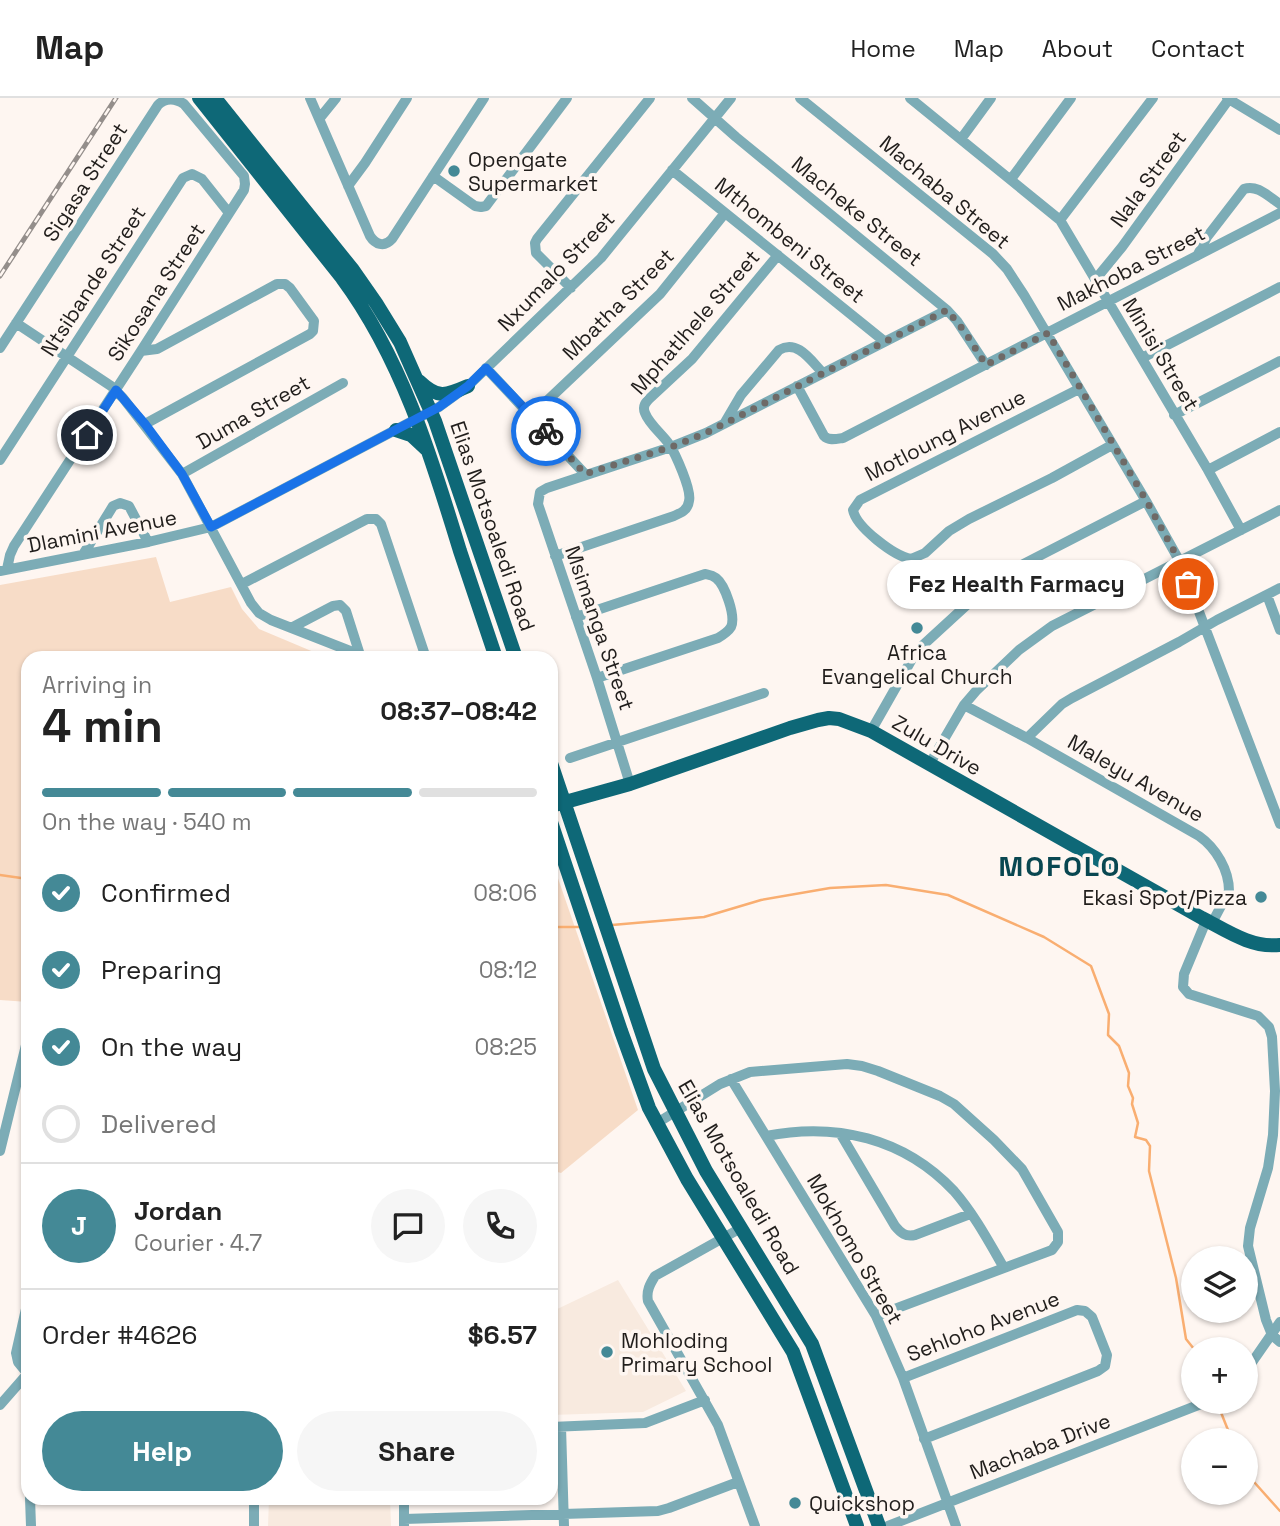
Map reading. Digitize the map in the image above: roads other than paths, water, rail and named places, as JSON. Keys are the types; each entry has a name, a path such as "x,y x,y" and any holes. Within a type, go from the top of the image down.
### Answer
{"main road":[{"name":"Elias Motsoaledi Road","path":"199,98 352,291 386,349 417,418 494,651"},
{"name":"Elias Motsoaledi Road","path":"215,98 353,270 400,342 431,411 514,651"},
{"path":"418,380 432,392 439,394 452,393 468,386"},
{"path":"396,430 411,435 427,450"},
{"name":"Zulu Drive","path":"558,805 630,784 790,728 818,720 839,719 872,731 1246,941 1280,945"},
{"name":"Elias Motsoaledi Road","path":"558,805 601,912 654,1069 706,1171 812,1344 879,1526"},
{"name":"Elias Motsoaledi Road","path":"558,843 634,1069 657,1124 687,1179 793,1352 857,1526"}],"street":[{"name":"Sigasa Street","path":"0,348 160,101 172,98 184,104 244,176"},
{"path":"310,98 372,239 382,244 389,242 484,98"},
{"path":"319,119 335,98"},
{"path":"348,186 366,163 407,98"},
{"path":"433,176 475,206 486,206 566,98"},
{"path":"571,288 536,253 535,243 650,98"},
{"name":"Macheke Street","path":"692,98 947,310 986,365"},
{"name":"Nxumalo Street","path":"396,430 468,386 571,288 607,251 731,98"},
{"name":"Machaba Street","path":"800,98 993,254 1007,269 1048,333 1180,562 1280,824"},
{"name":"Minisi Street","path":"910,98 1060,220 1241,530"},
{"path":"961,138 990,98"},
{"path":"1011,179 1071,98"},
{"path":"1060,220 1153,98"},
{"path":"1228,99 1280,130"},
{"name":"Nala Street","path":"1095,280 1122,247 1228,99"},
{"name":"Mthombeni Street","path":"672,170 884,341"},
{"name":"Ntsibande Street","path":"0,460 183,178 192,174 202,179 229,213"},
{"name":"Sikosana Street","path":"4,570 14,547 244,190 244,176"},
{"path":"1196,257 1207,237 1244,189 1258,189 1280,204"},
{"name":"Mbatha Street","path":"531,415 660,294 725,213"},
{"name":"Makhoba Street","path":"797,386 824,436 843,438 1280,213"},
{"name":"Mphatlhele Street","path":"555,556 683,511 688,506 690,497 671,447 644,412 646,401 692,359 778,255"},
{"path":"141,351 157,349 277,284 285,284 290,288 314,321 310,334 145,424"},
{"path":"1142,358 1280,287"},
{"path":"486,368 585,474 671,447 724,424 947,310"},
{"path":"16,323 116,390 145,424 182,474 251,603 259,613 351,651"},
{"path":"724,424 741,395 783,347 801,350 823,373"},
{"path":"1174,415 1280,361"},
{"name":"Duma Street","path":"182,474 343,383"},
{"name":"Motloung Avenue","path":"1079,389 860,500 853,510 854,516 865,529 903,558 911,559 925,553 949,531 969,519 1112,445"},
{"name":"Dlamini Avenue","path":"4,570 211,527 396,430"},
{"path":"1208,470 1280,432"},
{"name":"Msimanga Street","path":"585,474 540,492 538,504 630,784"},
{"path":"872,731 922,646 994,580 1146,500"},
{"path":"84,553 113,506 120,503 129,506 148,542"},
{"path":"929,765 964,705 976,691 1008,660 1052,626 1280,510"},
{"path":"242,584 368,519 376,519 381,524 424,651"},
{"path":"576,617 705,574 717,578 723,587 733,618 730,629 725,634 597,678"},
{"path":"1027,738 1062,704 1072,698 1280,588"},
{"path":"1267,595 1280,630"},
{"path":"290,628 340,605 345,608 362,651"},
{"path":"570,758 764,693"},
{"name":"Maleyu Avenue","path":"964,705 1027,738 1209,843 1226,873 1230,887 1209,922"},
{"path":"1209,922 1184,974 1183,986 1189,994 1258,1016 1269,1027 1272,1037 1275,1091 1273,1135 1268,1168 1250,1228 1248,1246 1266,1320 1276,1339"},
{"path":"657,1124 720,1084 750,1072 847,1064 878,1071 954,1104 1022,1169 1058,1232 1058,1242 1052,1250 876,1316"},
{"name":"Mokhomo Street","path":"731,1079 876,1316 902,1378 956,1526"},
{"path":"0,1151 21,1084"},
{"path":"766,1136 802,1131 861,1136 882,1142 923,1163 955,1193 1004,1268"},
{"path":"840,1133 902,1234 915,1235 970,1214"},
{"path":"741,1228 655,1276 647,1296 718,1425 755,1526"},
{"name":"Sehloho Avenue","path":"902,1378 1077,1310 1085,1311 1092,1317 1107,1355 1102,1369 924,1439"},
{"path":"1258,1358 1276,1339 1280,1322"},
{"path":"21,1331 16,1353 21,1365"},
{"path":"0,1405 21,1381"},
{"path":"558,1427 645,1423 705,1400"},
{"name":"Machaba Drive","path":"887,1526 1181,1412"},
{"path":"558,1454 563,1520"},
{"path":"404,1522 563,1520 658,1511 738,1482"},
{"path":"30,1505 31,1526"},
{"path":"254,1505 254,1526"}],"waterway":[{"path":"0,875 21,878"},
{"path":"612,925 704,917 761,900 830,888 886,885 948,895 1044,937 1091,966 1109,1014 1108,1035 1119,1046 1129,1073 1128,1086 1138,1123 1135,1137 1146,1140 1150,1146 1149,1171 1176,1278 1186,1337"},
{"path":"558,927 581,927"},
{"path":"1222,1414 1227,1428"},
{"path":"1258,1486 1280,1511"}],"railway":[{"path":"0,276 116,98"}],"place":[{"name":"Opengate Supermarket","path":"454,171"},
{"name":"Fez Health Farmacy","path":"1188,584"},
{"name":"Africa Evangelical Church","path":"917,628"},
{"name":"Ekasi Spot/Pizza","path":"1261,897"},
{"name":"Mohloding Primary School","path":"607,1352"},
{"name":"Quickshop","path":"795,1503"}],"district":[{"name":"MOFOLO","path":"1060,866"}]}
